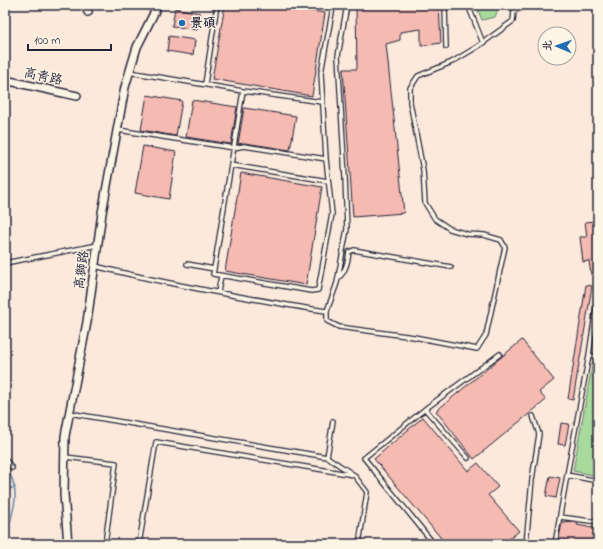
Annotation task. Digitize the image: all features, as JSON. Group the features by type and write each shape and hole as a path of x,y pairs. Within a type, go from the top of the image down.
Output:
{"street":[{"path":"85,5 88,12"},
{"name":"高獅路","path":"68,544 65,513 65,436 88,322 102,213 129,72 137,47 158,5"},
{"name":"高青路","path":"5,80 77,96"}],"lane":[{"path":"205,84 217,5"},
{"path":"243,91 213,274 311,291 318,290 332,214 326,159 321,73 333,7 321,5"},
{"path":"347,5 338,56 347,229 337,283 327,311 327,321 339,327 414,337 477,349 486,335 505,247 501,240 484,235 467,234 450,228 435,219 425,203 423,170 410,102 410,88 418,76 452,62 483,43 513,21 514,11 528,5"},
{"path":"445,5 446,47"},
{"path":"468,5 483,43"},
{"path":"129,72 243,91 322,102"},
{"path":"118,130 234,148 244,146 326,159"},
{"path":"231,165 328,182"},
{"path":"5,262 98,245"},
{"path":"338,278 343,274 348,262 349,252 354,250 451,267"},
{"path":"187,264 214,268"},
{"path":"95,266 127,274 218,292 308,309 327,311"},
{"path":"218,292 221,276"},
{"path":"555,544 589,355 598,294"},
{"path":"434,544 364,458 425,409 500,354"},
{"path":"589,355 598,357"},
{"path":"425,409 468,458"},
{"path":"69,413 327,457 354,475 367,492 359,544"},
{"path":"526,544 532,480 539,434 533,416"},
{"path":"327,457 333,420"},
{"path":"139,544 156,442 354,475"},
{"path":"64,456 116,463 105,544"},
{"path":"5,459 12,468"},
{"path":"567,475 598,481"},
{"path":"560,517 598,522"}],"green space":[{"path":"476,5 500,5 495,17 482,20"},
{"path":"593,361 598,362 598,476 573,471"}],"building":[{"path":"225,5 275,5 325,13 312,96 212,79"},
{"path":"356,5 439,5 441,43 421,46 421,29 400,32 400,40 386,44 404,213 353,217 343,69 357,69"},
{"path":"175,8 200,13 197,30 172,26"},
{"path":"169,36 195,40 193,55 167,51"},
{"path":"147,95 182,101 176,136 141,130"},
{"path":"192,100 237,107 231,144 186,137"},
{"path":"244,108 296,116 290,150 245,143 238,144"},
{"path":"143,146 176,152 169,199 135,193"},
{"path":"241,173 322,187 306,285 225,271"},
{"path":"594,221 598,274 591,275 589,261 583,262 580,237 587,237 585,222"},
{"path":"586,285 592,286 573,400 568,399"},
{"path":"522,340 554,380 539,392 546,400 474,459 436,411"},
{"path":"423,417 468,471 478,463 498,487 488,495 519,531 507,541 510,544 446,544 374,459"},
{"path":"561,423 569,424 565,445 558,444"},
{"path":"550,476 560,478 556,498 546,496"},
{"path":"566,521 578,523 577,525 598,529 598,544 558,544 562,522"}],"waterway":[{"path":"5,466 14,484 15,493 15,502 5,538"},
{"path":"5,490 15,487"}],"place":[{"name":"景碩","path":"182,23"}]}
